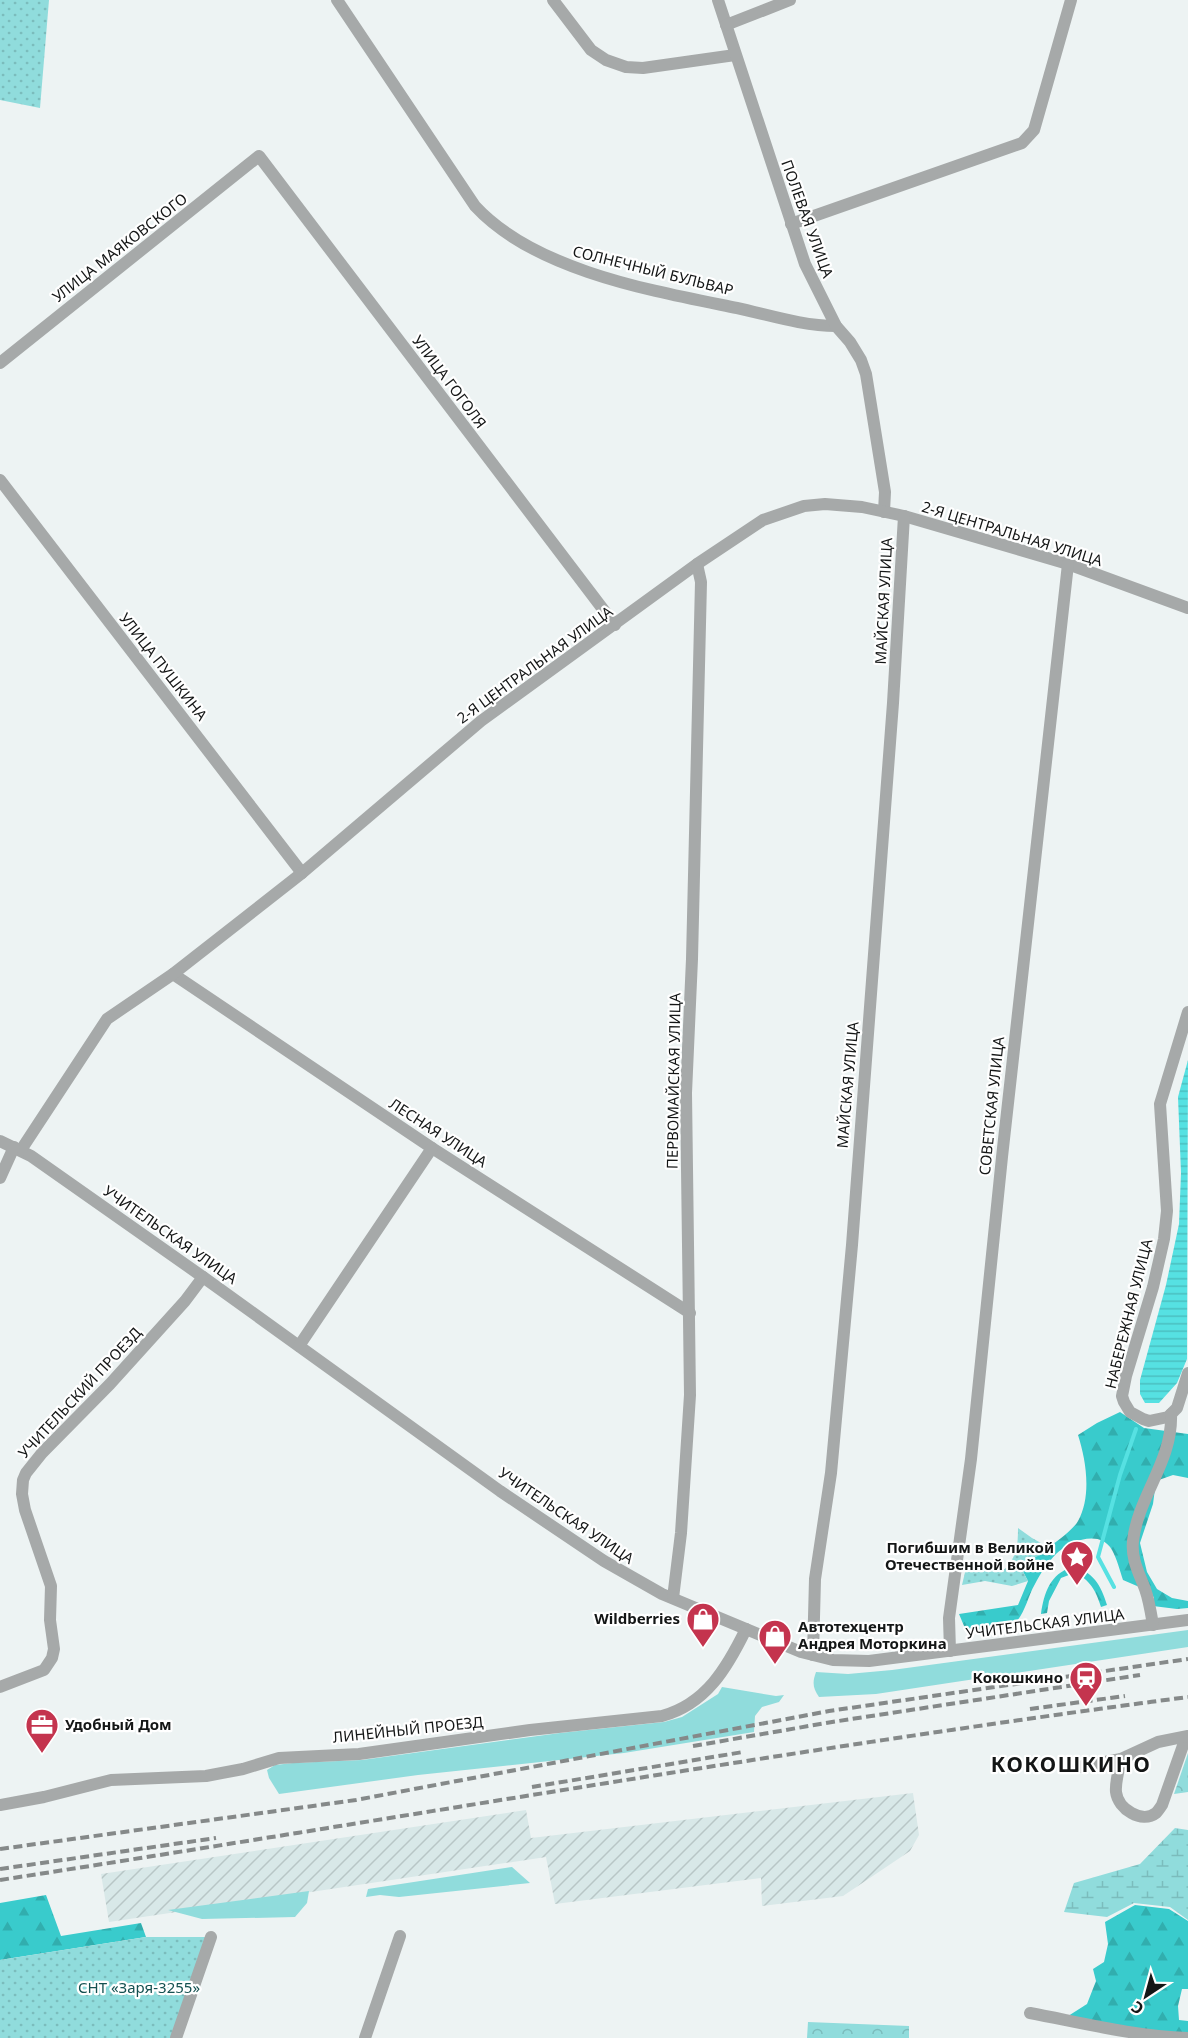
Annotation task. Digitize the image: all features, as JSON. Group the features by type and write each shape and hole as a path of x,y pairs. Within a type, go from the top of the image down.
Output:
{"street":[{"name":"СОЛНЕЧНЫЙ БУЛЬВАР","path":"337,0 475,206 488,220 508,234 564,264 659,292 804,323 836,326"},
{"path":"553,0 591,50 606,60 626,67 643,68 735,55"},
{"name":"ПОЛЕВАЯ УЛИЦА","path":"718,0 791,224 812,280 836,326 850,342 861,360 866,374 885,492 884,512"},
{"path":"726,25 790,0"},
{"path":"791,224 1022,143 1034,130 1071,0"},
{"name":"УЛИЦА МАЯКОВСКОГО","path":"0,363 260,156"},
{"name":"УЛИЦА ГОГОЛЯ","path":"260,156 615,625"},
{"name":"УЛИЦА ПУШКИНА","path":"0,480 302,873"},
{"name":"2-Я ЦЕНТРАЛЬНАЯ УЛИЦА","path":"17,1149 107,1019 173,974 302,873 481,721 697,564 763,520 804,506 845,505 904,516 1068,564 1188,608"},
{"name":"МАЙСКАЯ УЛИЦА","path":"813,1656 815,1579 831,1473 852,1245 893,703 904,516"},
{"name":"ПЕРВОМАЙСКАЯ УЛИЦА","path":"673,1598 681,1533 690,1395 686,1093 692,959 701,605 701,575 697,564"},
{"name":"СОВЕТСКАЯ УЛИЦА","path":"950,1651 949,1618 971,1459 996,1204 1068,564"},
{"name":"ЛЕСНАЯ УЛИЦА","path":"173,974 432,1148 690,1313"},
{"name":"НАБЕРЕЖНАЯ УЛИЦА","path":"1167,1416 1149,1421 1137,1417 1127,1407 1122,1396 1164,1239 1167,1211 1160,1104 1188,1012"},
{"name":"УЧИТЕЛЬСКАЯ УЛИЦА","path":"0,1141 17,1149 203,1277 568,1538 644,1585 746,1629 813,1656 833,1660 861,1661 1188,1620"},
{"path":"299,1346 432,1148"},
{"path":"0,1178 17,1149"},
{"name":"УЧИТЕЛЬСКИЙ ПРОЕЗД","path":"0,1687 44,1670 52,1658 54,1649 50,1620 51,1591 22,1494 26,1473 42,1453 110,1384 185,1301 203,1277"},
{"path":"1153,1625 1145,1590 1134,1561 1133,1542 1150,1491 1170,1443 1167,1416 1177,1408 1188,1373"},
{"name":"ЛИНЕЙНЫЙ ПРОЕЗД","path":"0,1805 44,1797 111,1780 206,1776 243,1769 279,1758 359,1754 530,1730 662,1716 682,1709 707,1691 728,1664 746,1629"},
{"path":"1078,1767 1121,1760 1158,1742 1187,1737 1162,1805 1155,1814 1141,1817 1130,1812 1120,1803 1115,1790 1121,1760"},
{"path":"176,2038 211,1936"},
{"path":"365,2038 400,1936"},
{"path":"1030,2013 1123,2031 1188,2038"}],"shaded area":[{"path":"1188,1060 1187,1359 1177,1383 1159,1403 1145,1403 1140,1394 1140,1380 1166,1285 1179,1224 1181,1173 1178,1097"},
{"path":"913,1793 919,1835 910,1851 843,1896 762,1906 761,1878 555,1904 546,1857 109,1922 101,1874 526,1810 531,1838"}],"green space":[{"path":"0,0 49,0 40,108 0,100"},
{"path":"1120,1412 1144,1428 1188,1434 1188,1478 1173,1475 1156,1481 1153,1504 1140,1543 1147,1572 1157,1589 1172,1598 1188,1601 1188,1608 1153,1606 1154,1598 1151,1592 1123,1580 1114,1554 1107,1544 1100,1540 1085,1539 1062,1549 1044,1568 1017,1621 967,1633 959,1614 1018,1605 1028,1581 1020,1566 1060,1539 1078,1521 1085,1501 1086,1478 1078,1435"},
{"path":"1018,1528 1048,1547 1045,1552 1020,1566 1028,1581 1012,1586 985,1581 962,1585 967,1564 1005,1569 1016,1550"},
{"path":"1072,1567 1085,1572 1095,1580 1107,1605 1101,1607 1092,1586 1074,1573 1061,1578 1049,1601 1047,1613 1041,1614 1049,1585 1058,1574"},
{"path":"1188,1630 1188,1647 876,1694 819,1697 814,1685 816,1672 848,1674 892,1670"},
{"path":"722,1687 776,1696 784,1695 779,1702 762,1707 755,1716 754,1732 624,1753 418,1775 279,1794 267,1770 275,1765 362,1760 560,1733 664,1722 682,1717 718,1694"},
{"path":"1188,1753 1188,1792 1174,1794"},
{"path":"1175,1828 1188,1830 1188,1920 1170,1907 1134,1903 1107,1917 1064,1912 1074,1883 1140,1864"},
{"path":"512,1867 530,1883 399,1897 380,1895 366,1897 368,1889"},
{"path":"309,1891 307,1903 295,1917 202,1919 168,1910"},
{"path":"46,1895 61,1936 141,1923 146,1937 0,1960 0,1903"},
{"path":"1135,1905 1169,1909 1188,1921 1188,1989 1182,1989 1178,2006 1179,2020 1188,2021 1188,2033 1161,2033 1065,2018 1087,2004 1096,1981 1093,1969 1104,1962 1108,1944 1105,1922"},
{"name":"СНТ «Заря-3255»","path":"146,1937 211,1937 176,2038 0,2038 0,1960"},
{"path":"808,2022 909,2026 909,2038 807,2038"}],"waterway":[{"path":"1114,1587 1098,1557 1120,1475 1136,1429"}],"railway":[{"path":"0,1849 356,1800 829,1711 1188,1659"},
{"path":"693,1746 832,1722 1140,1675"},
{"path":"1030,1709 1125,1696"},
{"path":"0,1880 891,1739 1188,1697"},
{"path":"532,1787 743,1752"},
{"path":"0,1869 216,1838"}],"place":[{"name":"Погибшим в Великой Отечественной войне","path":"1077,1586"},
{"name":"Wildberries","path":"703,1648"},
{"name":"Автотехцентр Андрея Моторкина","path":"775,1665"},
{"name":"Кокошкино","path":"1086,1707"},
{"name":"Удобный Дом","path":"42,1754"}],"district":[{"name":"КОКОШКИНО","path":"1071,1765"}]}
